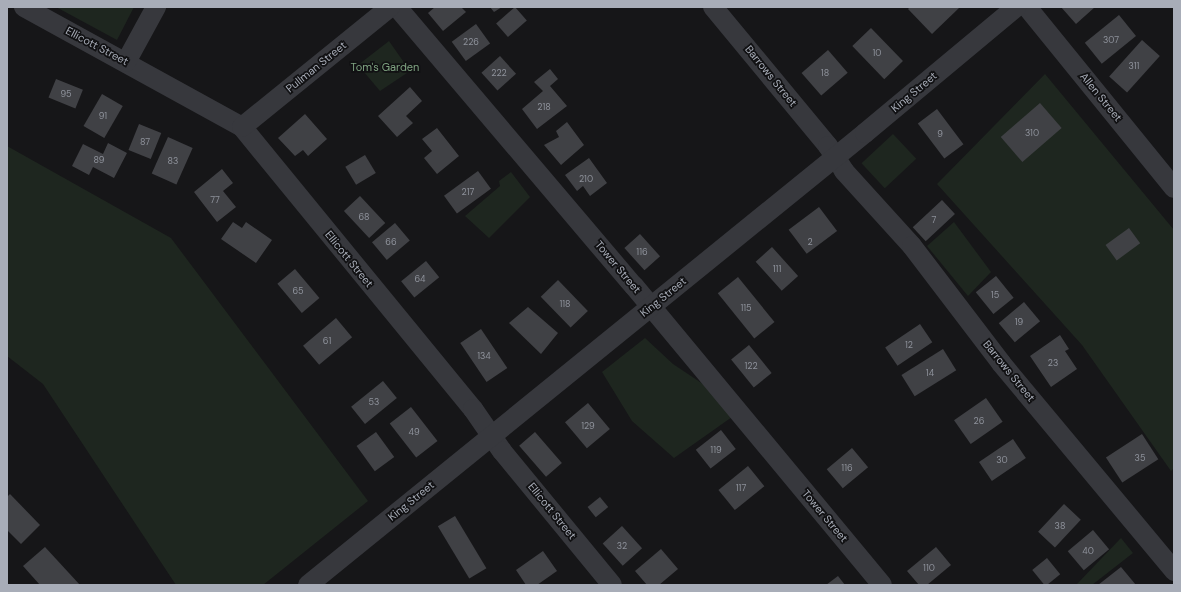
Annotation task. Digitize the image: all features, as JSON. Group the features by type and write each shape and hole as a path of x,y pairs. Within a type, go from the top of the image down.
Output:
{"street":[{"name":"Ellicott Street","path":"24,7 242,127 473,409 502,451 612,585"},
{"path":"126,62 156,7"},
{"name":"Pullman Street","path":"242,127 390,7"},
{"name":"Tower Street","path":"397,7 651,306 882,585"},
{"name":"Barrows Street","path":"713,7 836,158 912,246 1001,362 1174,571"},
{"name":"King Street","path":"308,585 651,306 836,158 1016,7"},
{"name":"Allen Street","path":"1027,7 1174,188"}],"green space":[{"path":"56,7 134,7 117,40"},
{"name":"Tom's Garden","path":"389,41 410,71 380,91 358,65"},
{"path":"1045,74 1174,230 1174,468 1171,471 1082,345 937,184"},
{"path":"893,134 916,159 885,188 862,163"},
{"path":"7,146 171,238 368,501 263,585 176,585 43,384 7,356"},
{"path":"511,172 530,197 489,238 465,216 500,186 499,181"},
{"path":"954,222 991,272 968,296 927,246"},
{"path":"645,338 673,364 706,386 732,417 674,458 632,421 602,372"},
{"path":"1121,538 1133,553 1092,585 1077,584"}],"building":[{"path":"435,7 461,7 466,12 443,31 428,13"},
{"path":"490,7 502,7 494,12"},
{"path":"515,7 527,21 508,37 496,23"},
{"path":"910,7 959,8 932,34 908,9"},
{"path":"1061,7 1095,7 1076,24"},
{"path":"1119,15 1136,36 1102,64 1085,43"},
{"path":"476,24 490,43 466,61 452,42"},
{"path":"871,28 903,61 884,79 852,46"},
{"path":"1142,40 1160,56 1127,92 1109,76"},
{"path":"828,50 848,73 821,96 802,73"},
{"path":"500,56 516,74 497,91 481,73"},
{"path":"550,69 558,79 550,86 567,106 537,129 522,109 543,91 534,82"},
{"path":"56,79 83,90 75,108 49,98"},
{"path":"410,87 422,101 406,116 413,123 397,137 378,116"},
{"path":"102,94 123,106 104,138 84,126"},
{"path":"1040,103 1062,128 1022,162 1001,137"},
{"path":"937,109 963,144 944,159 918,123"},
{"path":"305,114 327,139 308,156 303,150 295,156 278,138"},
{"path":"567,122 584,145 561,165 544,145 559,137 556,131"},
{"path":"139,124 161,133 151,159 129,150"},
{"path":"437,128 459,156 437,174 424,158 432,151 422,139"},
{"path":"168,137 193,148 176,185 152,174"},
{"path":"108,143 127,153 114,178 93,167 89,175 72,166 83,144 103,154"},
{"path":"365,155 376,173 356,185 345,167"},
{"path":"589,158 607,183 590,196 583,186 577,191 565,175"},
{"path":"222,169 233,183 223,191 236,207 217,222 194,192"},
{"path":"478,171 491,189 457,213 444,196"},
{"path":"360,196 385,223 369,238 344,211"},
{"path":"942,200 955,214 926,241 913,227"},
{"path":"819,207 837,231 807,254 789,230"},
{"path":"233,222 242,228 246,222 272,240 256,263 221,239"},
{"path":"395,223 410,241 387,260 372,242"},
{"path":"1129,228 1140,243 1117,260 1106,245"},
{"path":"640,234 660,256 644,270 624,248"},
{"path":"772,247 798,276 782,291 756,262"},
{"path":"426,261 439,277 414,297 401,281"},
{"path":"295,269 319,298 302,313 277,284"},
{"path":"996,276 1014,298 993,314 976,292"},
{"path":"738,277 775,322 754,338 718,293"},
{"path":"558,280 588,311 571,328 541,297"},
{"path":"1024,302 1040,321 1015,342 999,323"},
{"path":"528,307 558,333 541,354 509,323"},
{"path":"336,318 352,337 319,365 303,346"},
{"path":"920,324 932,342 897,366 885,347"},
{"path":"481,329 507,368 487,382 460,343"},
{"path":"1060,335 1069,349 1065,351 1077,369 1051,387 1030,356"},
{"path":"749,345 772,373 754,387 731,359"},
{"path":"943,349 956,370 915,396 901,375"},
{"path":"383,381 397,398 365,424 351,407"},
{"path":"986,398 1003,422 971,444 954,420"},
{"path":"588,403 610,429 587,448 565,422"},
{"path":"411,407 437,441 416,458 390,424"},
{"path":"721,430 736,449 711,469 696,450"},
{"path":"376,432 394,457 375,471 357,446"},
{"path":"535,432 562,463 546,477 519,446"},
{"path":"1142,434 1158,459 1122,483 1106,457"},
{"path":"1013,439 1026,458 992,481 979,462"},
{"path":"852,448 868,467 843,488 827,469"},
{"path":"748,466 764,486 735,510 718,490"},
{"path":"10,494 40,525 21,544 7,530 7,497"},
{"path":"600,497 608,507 596,517 588,507"},
{"path":"1064,504 1081,520 1055,547 1038,532"},
{"path":"455,516 486,568 469,579 438,526"},
{"path":"622,526 642,548 623,566 603,543"},
{"path":"1093,530 1109,549 1084,570 1068,551"},
{"path":"45,547 80,585 40,585 23,566"},
{"path":"936,547 951,565 927,585 919,585 907,571"},
{"path":"661,549 678,569 659,585 647,585 635,571"},
{"path":"543,551 557,571 537,585 526,585 516,570"},
{"path":"1047,558 1060,574 1047,585 1044,585 1032,570"},
{"path":"1121,567 1136,585 1098,585"},
{"path":"838,576 845,585 826,585"}]}
